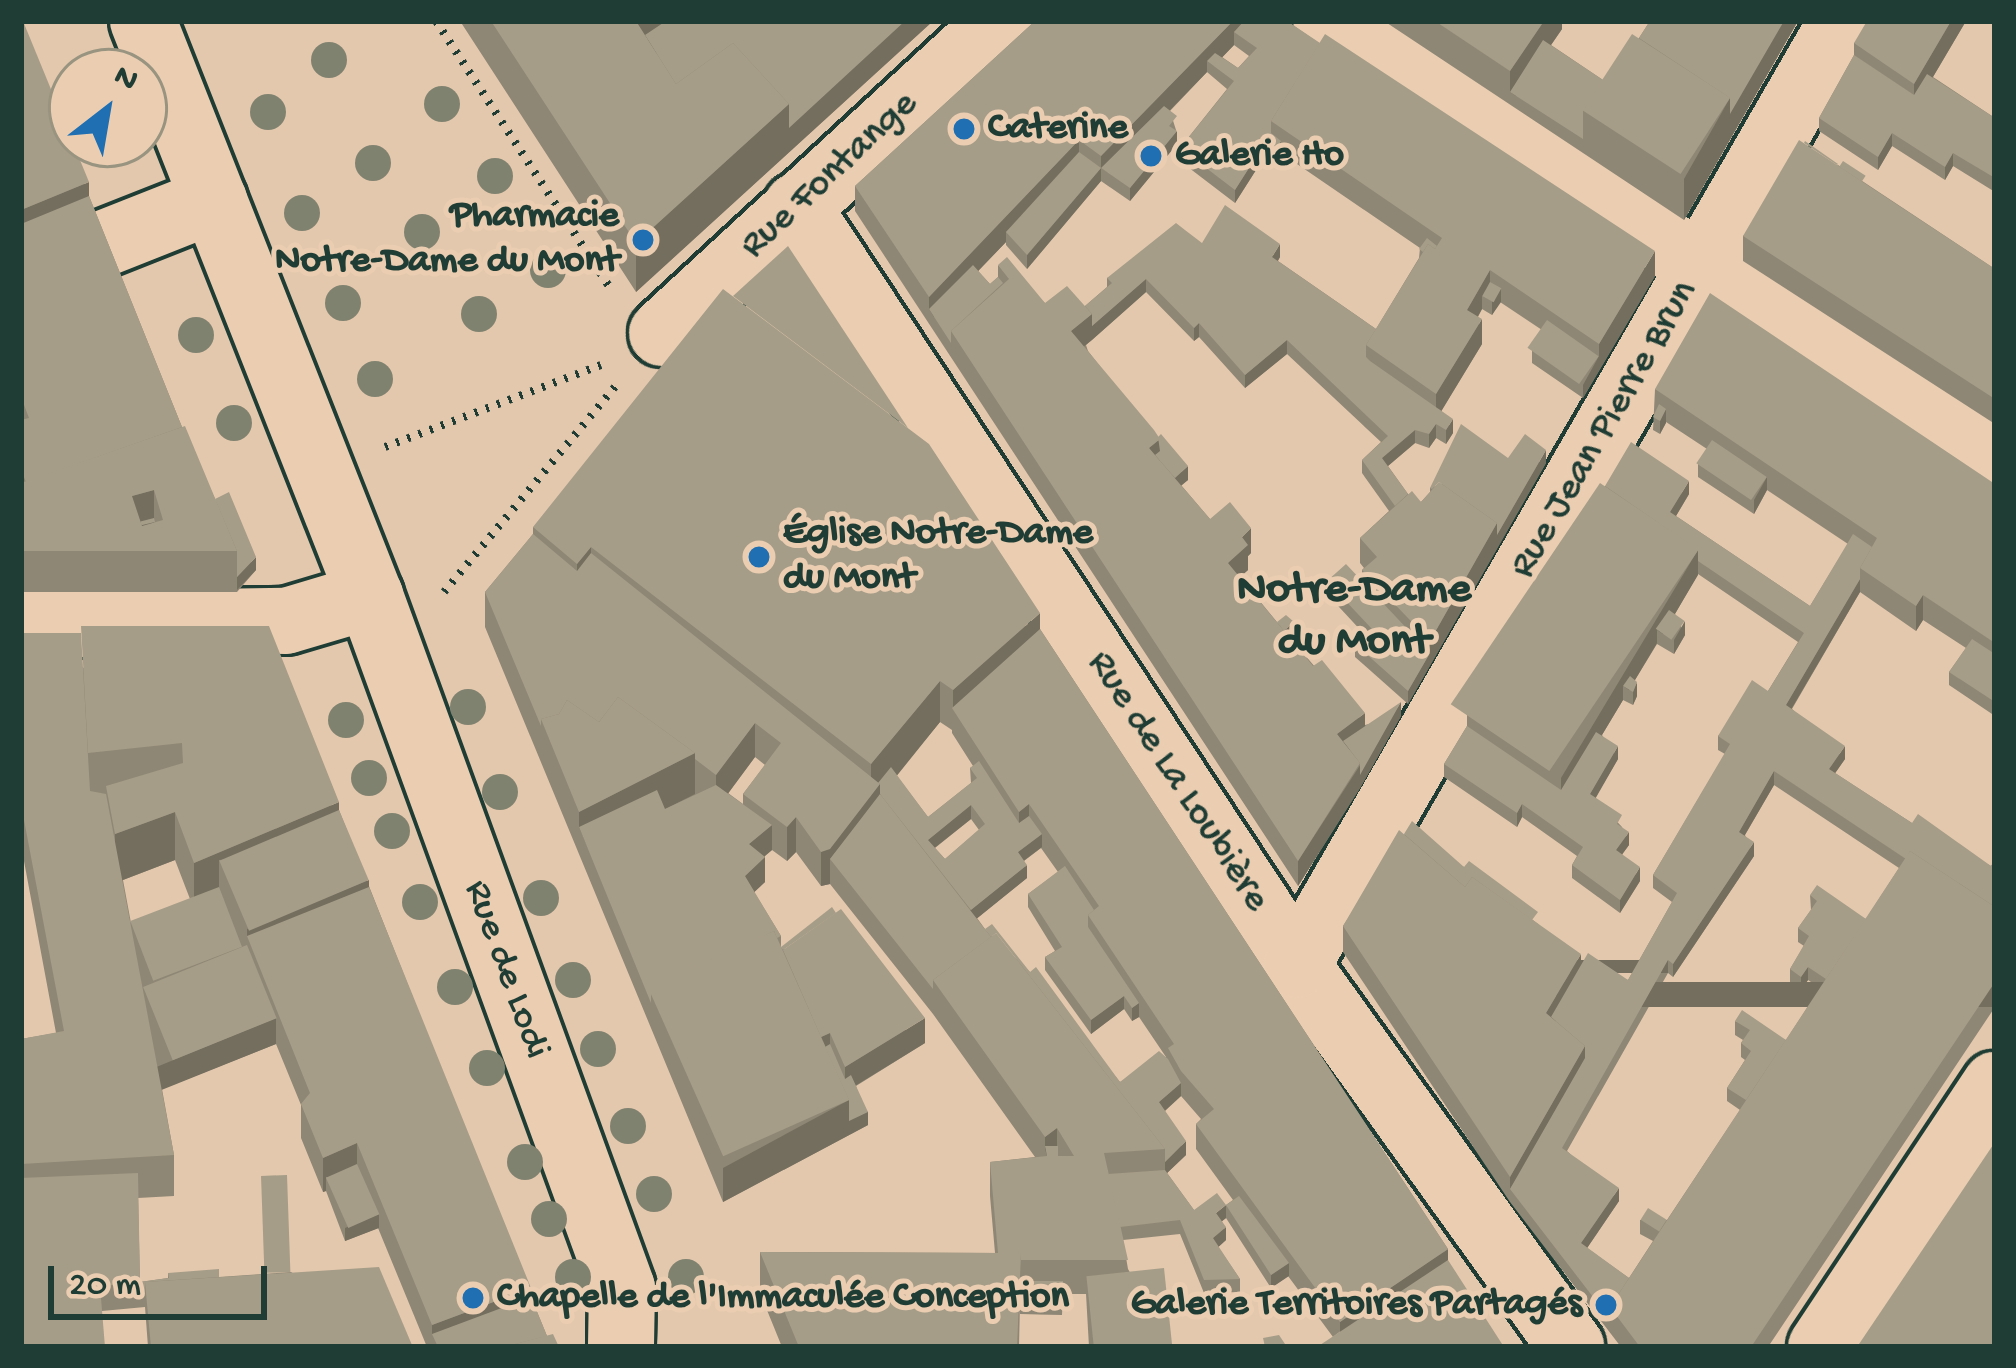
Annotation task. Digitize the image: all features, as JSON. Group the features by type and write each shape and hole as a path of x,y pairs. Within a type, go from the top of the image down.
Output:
{"street":[{"name":"Rue de Lodi","path":"143,21 370,596 622,1288 621,1347"},
{"name":"Rue Fontange","path":"655,339 1000,21"},
{"path":"1325,21 1995,458"},
{"name":"Rue Jean Pierre Brun","path":"1297,965 1842,21"},
{"path":"95,247 214,200"},
{"name":"Rue de La Loubière","path":"797,206 1297,965 1571,1347"},
{"path":"21,625 286,621 370,596"},
{"path":"1821,1347 1995,1085"}],"path":[{"path":"436,21 655,339"},
{"path":"385,447 655,339"},
{"path":"444,592 655,339"}],"building":[{"path":"23,21 48,82 48,168 83,168 89,182 21,210"},
{"path":"491,21 636,21 676,84 733,43 789,104 636,243"},
{"path":"666,21 905,21 789,128 789,104 733,43 676,84 645,35"},
{"path":"1035,21 1233,21 1101,156 1079,140 929,297 855,186"},
{"path":"1244,21 1287,21 1320,43 1271,121 1271,133 1281,141 1275,153 1263,146 1235,190 1180,148 1234,81 1207,61 1215,53 1238,68 1257,48 1234,32"},
{"path":"1435,21 1544,21 1510,71"},
{"path":"1650,21 1784,21 1730,114 1730,98 1639,38"},
{"path":"1867,21 1951,21 1914,84 1854,43"},
{"path":"1325,34 1655,251 1599,344 1490,270 1467,310 1482,319 1436,394 1366,345 1428,244 1435,249 1442,238 1271,121"},
{"path":"1632,34 1730,98 1681,174 1582,110"},
{"path":"1543,40 1603,80 1583,111 1583,139 1510,92"},
{"path":"1854,55 1914,95 1927,74 1995,118 1995,178 1953,153 1945,167 1892,133 1878,157 1819,118"},
{"path":"1164,106 1177,116 1169,126 1177,131 1130,188 1101,168"},
{"path":"1799,140 1995,269 1995,399 1743,236"},
{"path":"1079,152 1101,168 1027,255 1006,232"},
{"path":"1843,161 1866,176 1862,182 1839,167"},
{"path":"89,196 182,427 26,482 21,470 21,420 29,418 21,397 21,224"},
{"path":"1225,205 1280,244 1272,257 1376,329 1366,345 1370,361 1453,419 1446,430 1436,424 1429,434 1415,430 1382,458 1408,494 1395,506 1362,460 1388,436 1287,340 1245,375 1199,323 1194,328 1146,279 1092,326 1092,314 1085,306 1112,283 1107,278 1176,223 1202,243"},
{"path":"1427,238 1437,246 1428,244 1423,252 1419,249"},
{"path":"788,246 908,428 733,296"},
{"path":"1007,257 1045,303 1067,286 1092,314 1071,331 1160,439 1149,448 1210,519 1230,502 1251,528 1242,537 1248,545 1228,563 1313,666 1322,660 1365,713 1337,734 1360,763 1298,861 951,331 1009,279 998,265"},
{"path":"973,265 990,284 998,277 1003,283 951,331 951,343 929,309"},
{"path":"1490,282 1501,288 1494,302 1482,296"},
{"name":"Église Notre-Dame du Mont","path":"723,289 929,444 1040,613 953,690 940,681 871,764 591,547 577,564 533,527"},
{"path":"1710,293 1995,484 1995,643 1923,595 1916,606 1860,568 1877,538 1655,389"},
{"path":"1547,320 1599,356 1579,384 1527,348"},
{"path":"1659,404 1666,409 1660,421 1653,417"},
{"path":"1461,424 1508,458 1525,434 1546,450 1497,535 1497,523 1439,482 1430,488"},
{"path":"185,426 237,551 21,551 21,483","holes":["154,490 163,520 142,526 132,496"]},
{"path":"1161,434 1188,466 1175,478 1155,455 1160,451"},
{"path":"1712,440 1767,477 1751,500 1696,463"},
{"path":"1631,442 1689,481 1670,512 1810,606 1853,534 1872,547 1860,568 1860,579 1786,705 1845,746 1829,769 1912,823 1918,814 1991,866 1995,860 1995,907 1910,851 1906,859 1774,771 1739,832 1754,842 1673,964 1668,960 1562,1148 1619,1188 1581,1243 1629,1278 1610,1307 1610,1319 1510,1189 1585,1058 1585,1046 1551,1017 1588,953 1628,980 1677,893 1653,875 1730,744 1718,736 1752,680 1768,691 1804,633 1698,561 1698,550 1605,486"},
{"path":"1439,482 1497,523 1430,641 1362,570 1377,557 1360,538 1412,491 1421,502"},
{"path":"1600,483 1699,550 1549,771 1451,704"},
{"path":"229,492 256,557 237,577 237,551 215,499"},
{"path":"533,534 577,571 591,553 880,784 830,849 821,852 796,817 787,827 743,794 781,743 755,723 716,775 695,759 695,753 618,697 599,722 567,700 559,714 541,719 541,726 485,592"},
{"path":"1346,564 1430,653 1408,691 1355,644 1372,629 1327,581"},
{"path":"1669,610 1685,621 1671,640 1656,629"},
{"path":"1286,615 1294,622 1284,631 1277,622"},
{"path":"81,626 269,626 339,802 194,863 175,812 115,834 106,786 183,763 182,743 88,753"},
{"path":"1040,629 1448,1249 1340,1322 1196,1124 1214,1109 1181,1071 1168,1048 1174,1044 1088,915 1099,906 1029,804 1019,812 952,708"},
{"path":"21,633 81,633 90,791 106,794 174,1155 21,1164 21,1039 64,1031 21,804"},
{"path":"1972,639 1995,654 1995,702 1949,672"},
{"path":"1630,676 1637,682 1633,692 1623,686"},
{"path":"618,697 695,753 579,812 541,719 559,714 567,700 599,722"},
{"path":"1401,702 1360,775 1360,763 1343,741"},
{"path":"1467,726 1561,790 1596,732 1618,746 1590,794 1622,815 1617,824 1629,832 1616,850 1640,867 1620,900 1572,865 1583,847 1522,804 1517,813 1444,764"},
{"path":"979,761 1019,823 1029,816 1042,834 1018,852 1027,865 971,910 880,794 878,783 891,767 928,817 977,778 970,768","holes":["971,805 985,824 945,859 928,840"]},
{"path":"716,785 772,825 749,844 765,857 745,876 781,936 777,938 774,931 651,994 651,1003 579,827 657,790 665,809"},
{"path":"880,794 991,937 933,980 933,989 830,859"},
{"path":"339,810 369,880 249,931 219,861"},
{"path":"1412,821 1464,867 1469,861 1538,912 1532,920 1472,877 1465,887 1404,834"},
{"path":"1399,830 1465,887 1472,877 1581,954 1546,1013 1585,1046 1510,1177 1343,926"},
{"path":"1910,851 1995,907 1995,982 1751,1347 1640,1347 1610,1307"},
{"path":"1065,866 1094,910 1088,915 1088,927 1139,1003 1132,1008 1124,996 1091,1020 1045,957 1062,947 1028,894"},
{"path":"1817,885 1866,919 1826,979 1808,967 1801,977 1790,969 1809,936 1798,928 1817,901 1810,895"},
{"path":"219,887 242,947 153,981 130,921"},
{"path":"369,887 531,1288 432,1325 357,1143 323,1158 301,1104 310,1093 247,936"},
{"path":"832,907 836,913 783,950 781,947"},
{"path":"841,909 925,1018 845,1067 830,1033 821,1037 783,950"},
{"path":"992,924 1030,972 1036,967 1120,1082 1159,1051 1168,1059 1181,1083 1159,1102 1186,1141 1165,1162 1165,1149 996,933 991,937 985,929"},
{"path":"774,931 849,1100 723,1156 648,987"},
{"path":"996,933 1165,1149 1104,1153 1128,1260 1021,1260 1021,1253 998,1253 990,1162 1047,1156 1045,1146 1058,1146 1058,1156 1074,1156 1057,1128 1045,1137 933,980"},
{"path":"247,945 277,1018 173,1060 143,987"},
{"path":"1742,1010 1786,1040 1746,1100 1727,1088 1751,1051 1741,1043 1750,1030 1735,1021"},
{"path":"830,1044 845,1079 851,1075 868,1112 849,1121 849,1100 825,1047"},
{"path":"1995,1142 1995,1347 1857,1347"},
{"path":"357,1164 379,1214 348,1228 326,1178"},
{"path":"1165,1170 1194,1210 1217,1193 1226,1205 1216,1213 1226,1227 1213,1238 1240,1279 1204,1280 1180,1220 1120,1227 1108,1174"},
{"path":"138,1173 140,1283 100,1286 105,1347 21,1347 21,1178"},
{"path":"287,1175 290,1272 264,1273 261,1176"},
{"path":"1239,1196 1289,1263 1271,1275 1226,1205"},
{"path":"1648,1208 1667,1220 1659,1232 1641,1220"},
{"path":"760,1252 1021,1253 1017,1347 799,1347"},
{"path":"1448,1260 1504,1347 1317,1347"},
{"path":"379,1267 412,1345 151,1347 145,1282"},
{"path":"1164,1268 1172,1347 1094,1347 1086,1276"},
{"path":"219,1269 219,1277 145,1282 145,1294 140,1294 139,1282 169,1278 168,1273"},
{"path":"1021,1281 1063,1281 1063,1301 1021,1301"},
{"path":"531,1297 547,1336 504,1347 438,1347 432,1334"},
{"path":"553,1334 559,1347 504,1347"},
{"path":"1279,1335 1287,1347 1265,1347 1263,1338"}],"place":[{"name":"Caterine","path":"964,129"},
{"name":"Galerie Ho","path":"1151,156"},
{"name":"Pharmacie Notre-Dame du Mont","path":"643,240"},
{"name":"Église Notre-Dame du Mont","path":"759,557"},
{"name":"Chapelle de l'Immaculée Conception","path":"473,1298"},
{"name":"Galerie Territoires Partagés","path":"1606,1305"}],"district":[{"name":"Notre-Dame du Mont","path":"1354,617"}]}
